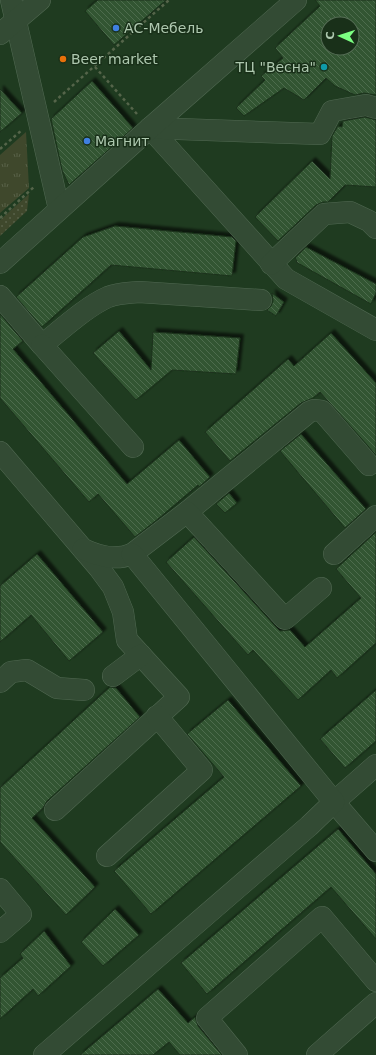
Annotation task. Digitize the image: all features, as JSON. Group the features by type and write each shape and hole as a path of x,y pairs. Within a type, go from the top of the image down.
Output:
{"lane":[{"path":"11,0 59,209"},
{"path":"0,34 40,0"},
{"path":"0,263 150,128 296,0"},
{"path":"150,128 320,134 332,111 366,104 376,108"},
{"path":"150,128 286,279 376,330"},
{"path":"271,264 324,214 350,212 369,221 376,228"},
{"path":"42,345 93,306 108,297 121,293 139,292 261,300"},
{"path":"0,296 133,446"},
{"path":"82,548 94,554 109,558 124,557 132,554 188,512 309,412 314,410 322,412 369,465"},
{"path":"0,452 99,568 113,588 123,612 127,640 179,697 55,810"},
{"path":"188,512 285,619 321,588"},
{"path":"334,554 376,516"},
{"path":"132,554 376,852"},
{"path":"113,676 141,655"},
{"path":"0,682 11,672 27,670 57,688 84,690"},
{"path":"107,856 202,770 157,716"},
{"path":"44,1055 309,826 376,764"},
{"path":"0,889 21,914 0,932"},
{"path":"237,1055 207,1018 322,917 376,981"},
{"path":"317,1055 376,1003"}],"path":[{"path":"0,149 95,67 169,0"},
{"path":"95,67 150,128"},
{"path":"0,218 51,172"}],"green space":[{"path":"26,132 29,188 0,213 0,155"},
{"path":"29,194 27,211 0,236 0,220"}],"building":[{"name":"АС-Мебель","path":"98,0 166,0 114,45 85,11"},
{"name":"ТЦ \"Весна\"","path":"315,0 376,0 376,95 364,93 355,95 335,86 326,78 304,100 284,88 244,116 236,108 265,80 261,76 283,58 275,48 320,6"},
{"name":"Магнит","path":"92,81 133,128 69,185 62,170 51,119"},
{"path":"0,89 22,113 0,132"},
{"path":"365,117 376,120 376,187 345,185 328,202 323,202 316,205 278,241 255,217 312,161 330,179 332,136 338,126 342,127 343,121"},
{"path":"115,226 232,237 236,241 232,276 111,265 42,327 16,297 83,237"},
{"path":"306,247 376,284 376,293 371,304 296,262 297,261 295,258"},
{"path":"272,293 284,302 276,316 267,310 273,301"},
{"path":"0,314 23,341 13,349 127,484 179,440 210,477 199,487 198,485 135,537 98,494 89,502 0,398"},
{"path":"119,331 151,370 153,332 240,338 236,374 172,370 136,400 93,353"},
{"path":"331,333 376,383 376,455 320,392 313,398 301,403 230,461 205,432 288,359 294,366"},
{"path":"301,434 366,509 345,528 280,451"},
{"path":"229,493 237,503 225,513 216,504"},
{"path":"376,532 376,643 337,678 331,670 298,700 253,650 248,655 166,562 194,537 280,631 290,630 305,647 361,598 336,569"},
{"path":"37,554 103,632 69,661 31,615 0,642 0,586"},
{"path":"110,687 116,688 140,717 47,801 43,808 32,818 95,887 66,915 0,842 0,788"},
{"path":"376,690 376,741 345,768 320,739"},
{"path":"228,700 301,786 151,914 114,871 224,777 187,734"},
{"path":"338,829 376,874 376,939 331,887 207,994 181,963"},
{"path":"115,909 139,935 103,966 81,942"},
{"path":"44,931 71,966 38,996 33,989 0,1019 0,978 23,958 20,954"},
{"path":"158,989 188,1023 195,1017 198,1026 222,1055 180,1055 169,1042 153,1055 80,1055"}],"place":[{"name":"АС-Мебель","path":"116,28"},
{"name":"Beer market","path":"63,59"},
{"name":"ТЦ \"Весна\"","path":"324,67"},
{"name":"Магнит","path":"87,141"}]}
